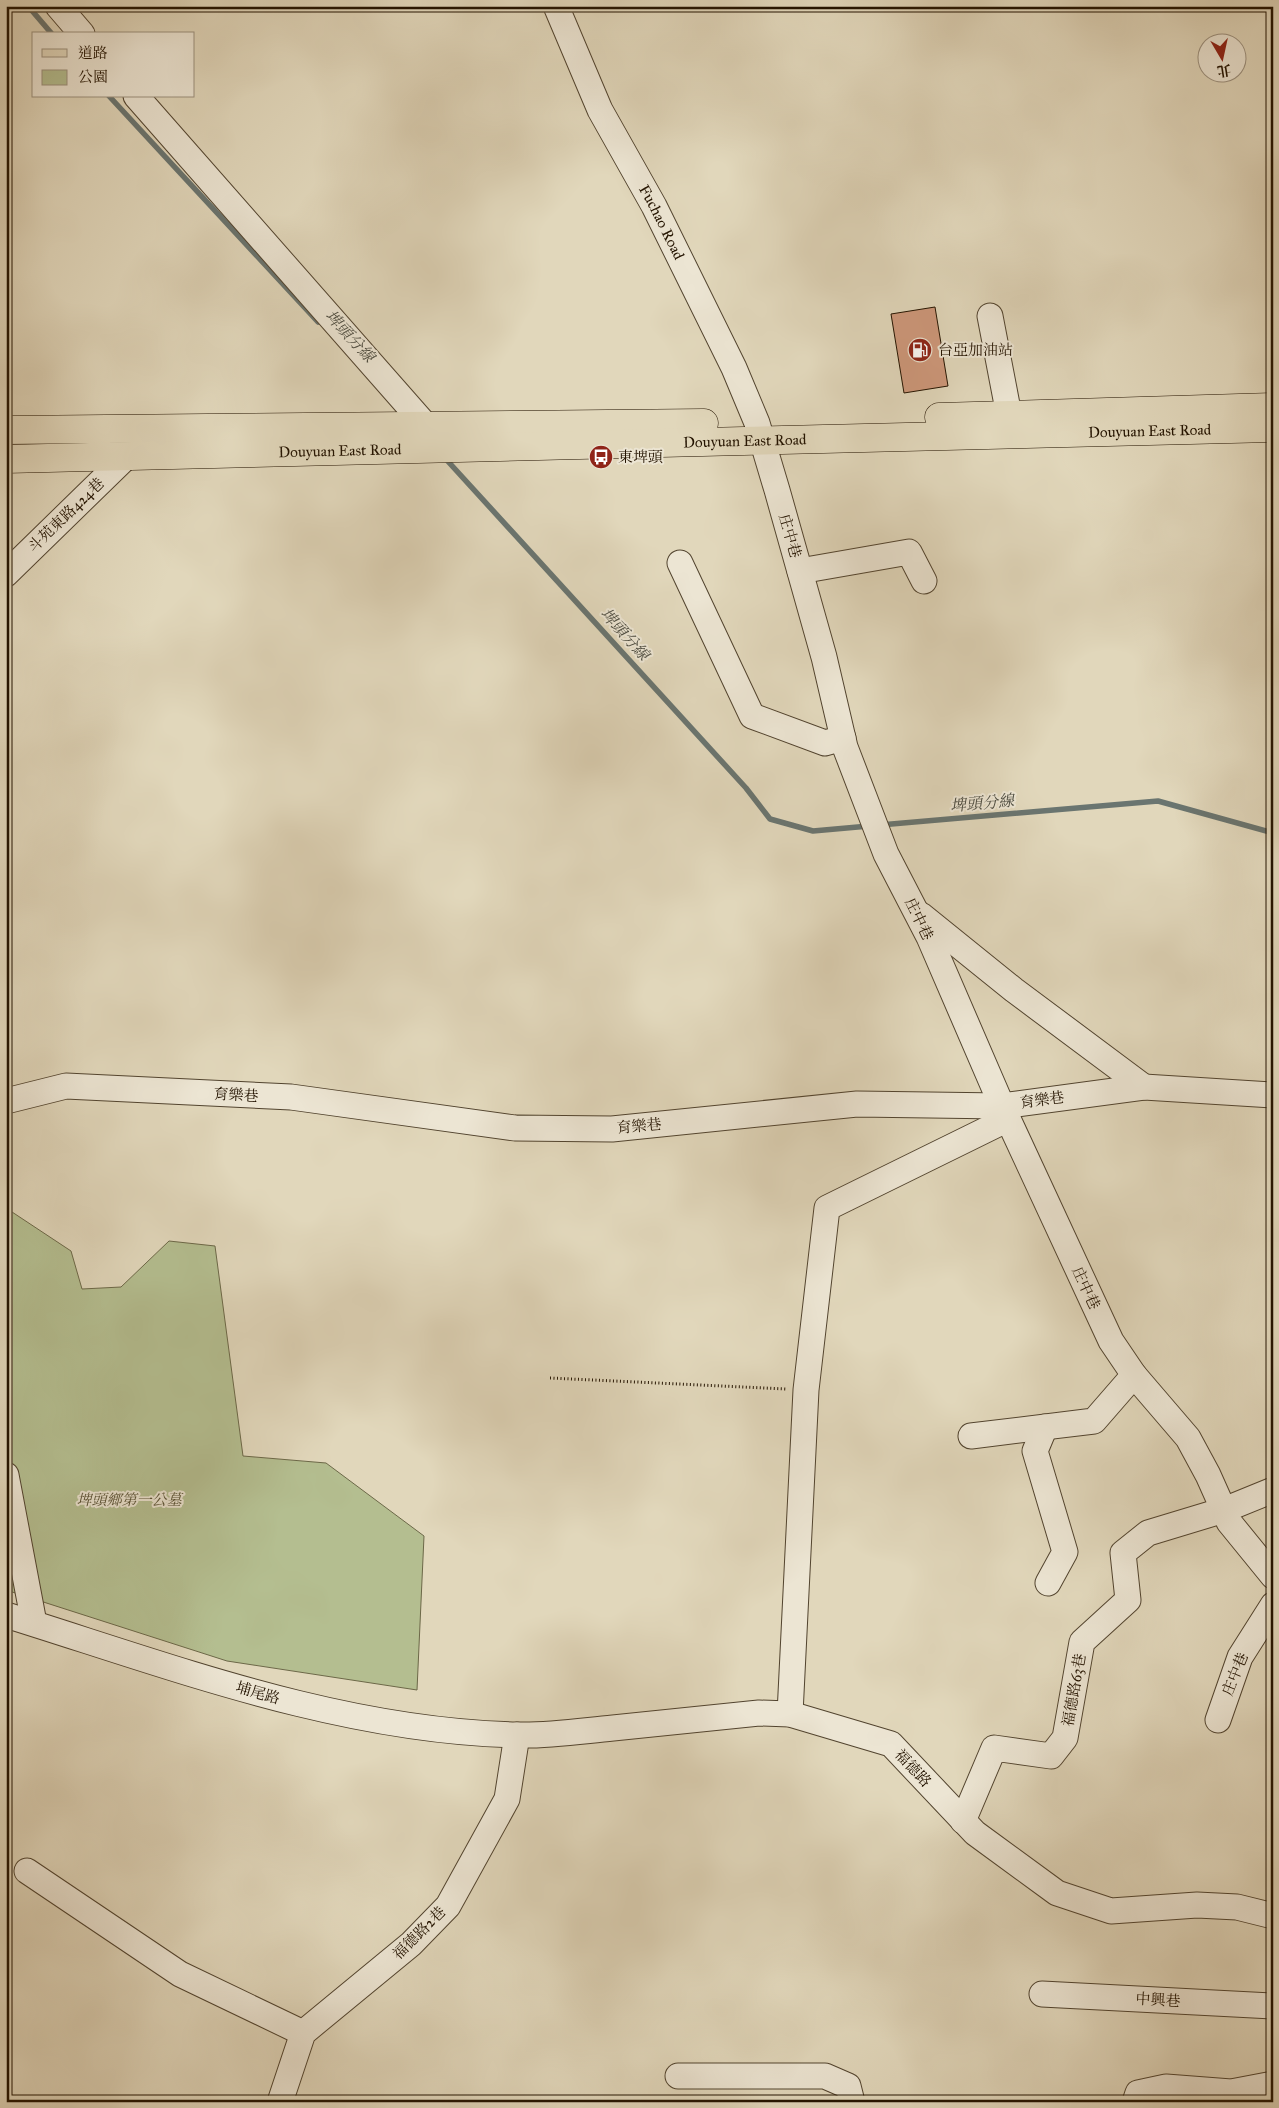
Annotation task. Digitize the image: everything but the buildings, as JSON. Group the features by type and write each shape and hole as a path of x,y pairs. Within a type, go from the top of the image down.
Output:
{"main road":[{"name":"Douyuan East Road","path":"982,426 1009,415 1273,407"},
{"name":"Douyuan East Road","path":"6,430 422,425 760,432"},
{"name":"Douyuan East Road","path":"6,459 446,448 760,432 982,426 1273,428"}],"street":[{"path":"58,6 80,32"},
{"name":"Fuchao Road","path":"556,6 600,110 654,206 734,368 760,432"},
{"path":"138,98 422,425 446,448"},
{"path":"990,316 1009,415"},
{"name":"庄中巷","path":"760,432 824,657 843,738 886,854 929,937 1005,1112 1111,1341 1134,1375 1188,1438 1229,1522 1273,1576"},
{"name":"斗苑東路424巷","path":"6,574 126,457"},
{"path":"800,571 909,552 924,581"},
{"path":"680,563 752,716 825,743 843,738"},
{"path":"915,910 1014,990 1144,1087"},
{"name":"育樂巷","path":"6,1101 66,1086 291,1098 515,1128 612,1128 856,1104 1005,1112 1144,1087 1273,1095"},
{"path":"790,1714 806,1390 827,1208 1005,1112"},
{"path":"971,1436 1094,1421 1134,1375"},
{"path":"1045,1427 1034,1451 1064,1552 1048,1583"},
{"path":"6,1475 34,1624"},
{"path":"1224,1510 1273,1490"},
{"name":"福德路63巷","path":"964,1821 994,1748 1051,1756 1065,1738 1082,1642 1128,1600 1123,1553 1148,1532 1224,1510"},
{"name":"庄中巷","path":"1218,1720 1240,1657 1273,1605"},
{"name":"埔尾路","path":"6,1615 216,1681 310,1708 410,1726 517,1735"},
{"name":"福德路","path":"517,1735 566,1733 759,1713 790,1714 891,1744 975,1833 1057,1893 1111,1911 1197,1905 1237,1907 1273,1916"},
{"name":"福德路2巷","path":"303,2034 411,1944 448,1906 507,1799 517,1735"},
{"path":"27,1871 180,1974 303,2034 280,2102"},
{"name":"中興巷","path":"1042,1994 1273,2006"},
{"path":"678,2076 825,2076 848,2086 852,2102"},
{"path":"1135,2102 1138,2093 1166,2088 1231,2092 1273,2084"}],"path":[{"path":"550,1378 806,1390"}],"green space":[{"name":"埤頭鄉第一公墓","path":"6,1208 71,1251 82,1289 121,1287 169,1241 215,1246 243,1456 326,1463 424,1536 417,1690 227,1661 6,1590"}],"waterway":[{"name":"埤頭分線","path":"28,6 50,32"},
{"name":"埤頭分線","path":"111,98 318,322"},
{"name":"埤頭分線","path":"444,457 746,788 770,819 813,831 869,826"},
{"name":"埤頭分線","path":"880,825 1158,801 1273,833"}],"place":[{"name":"台亞加油站","path":"920,350"},
{"name":"東埤頭","path":"601,457"}]}
